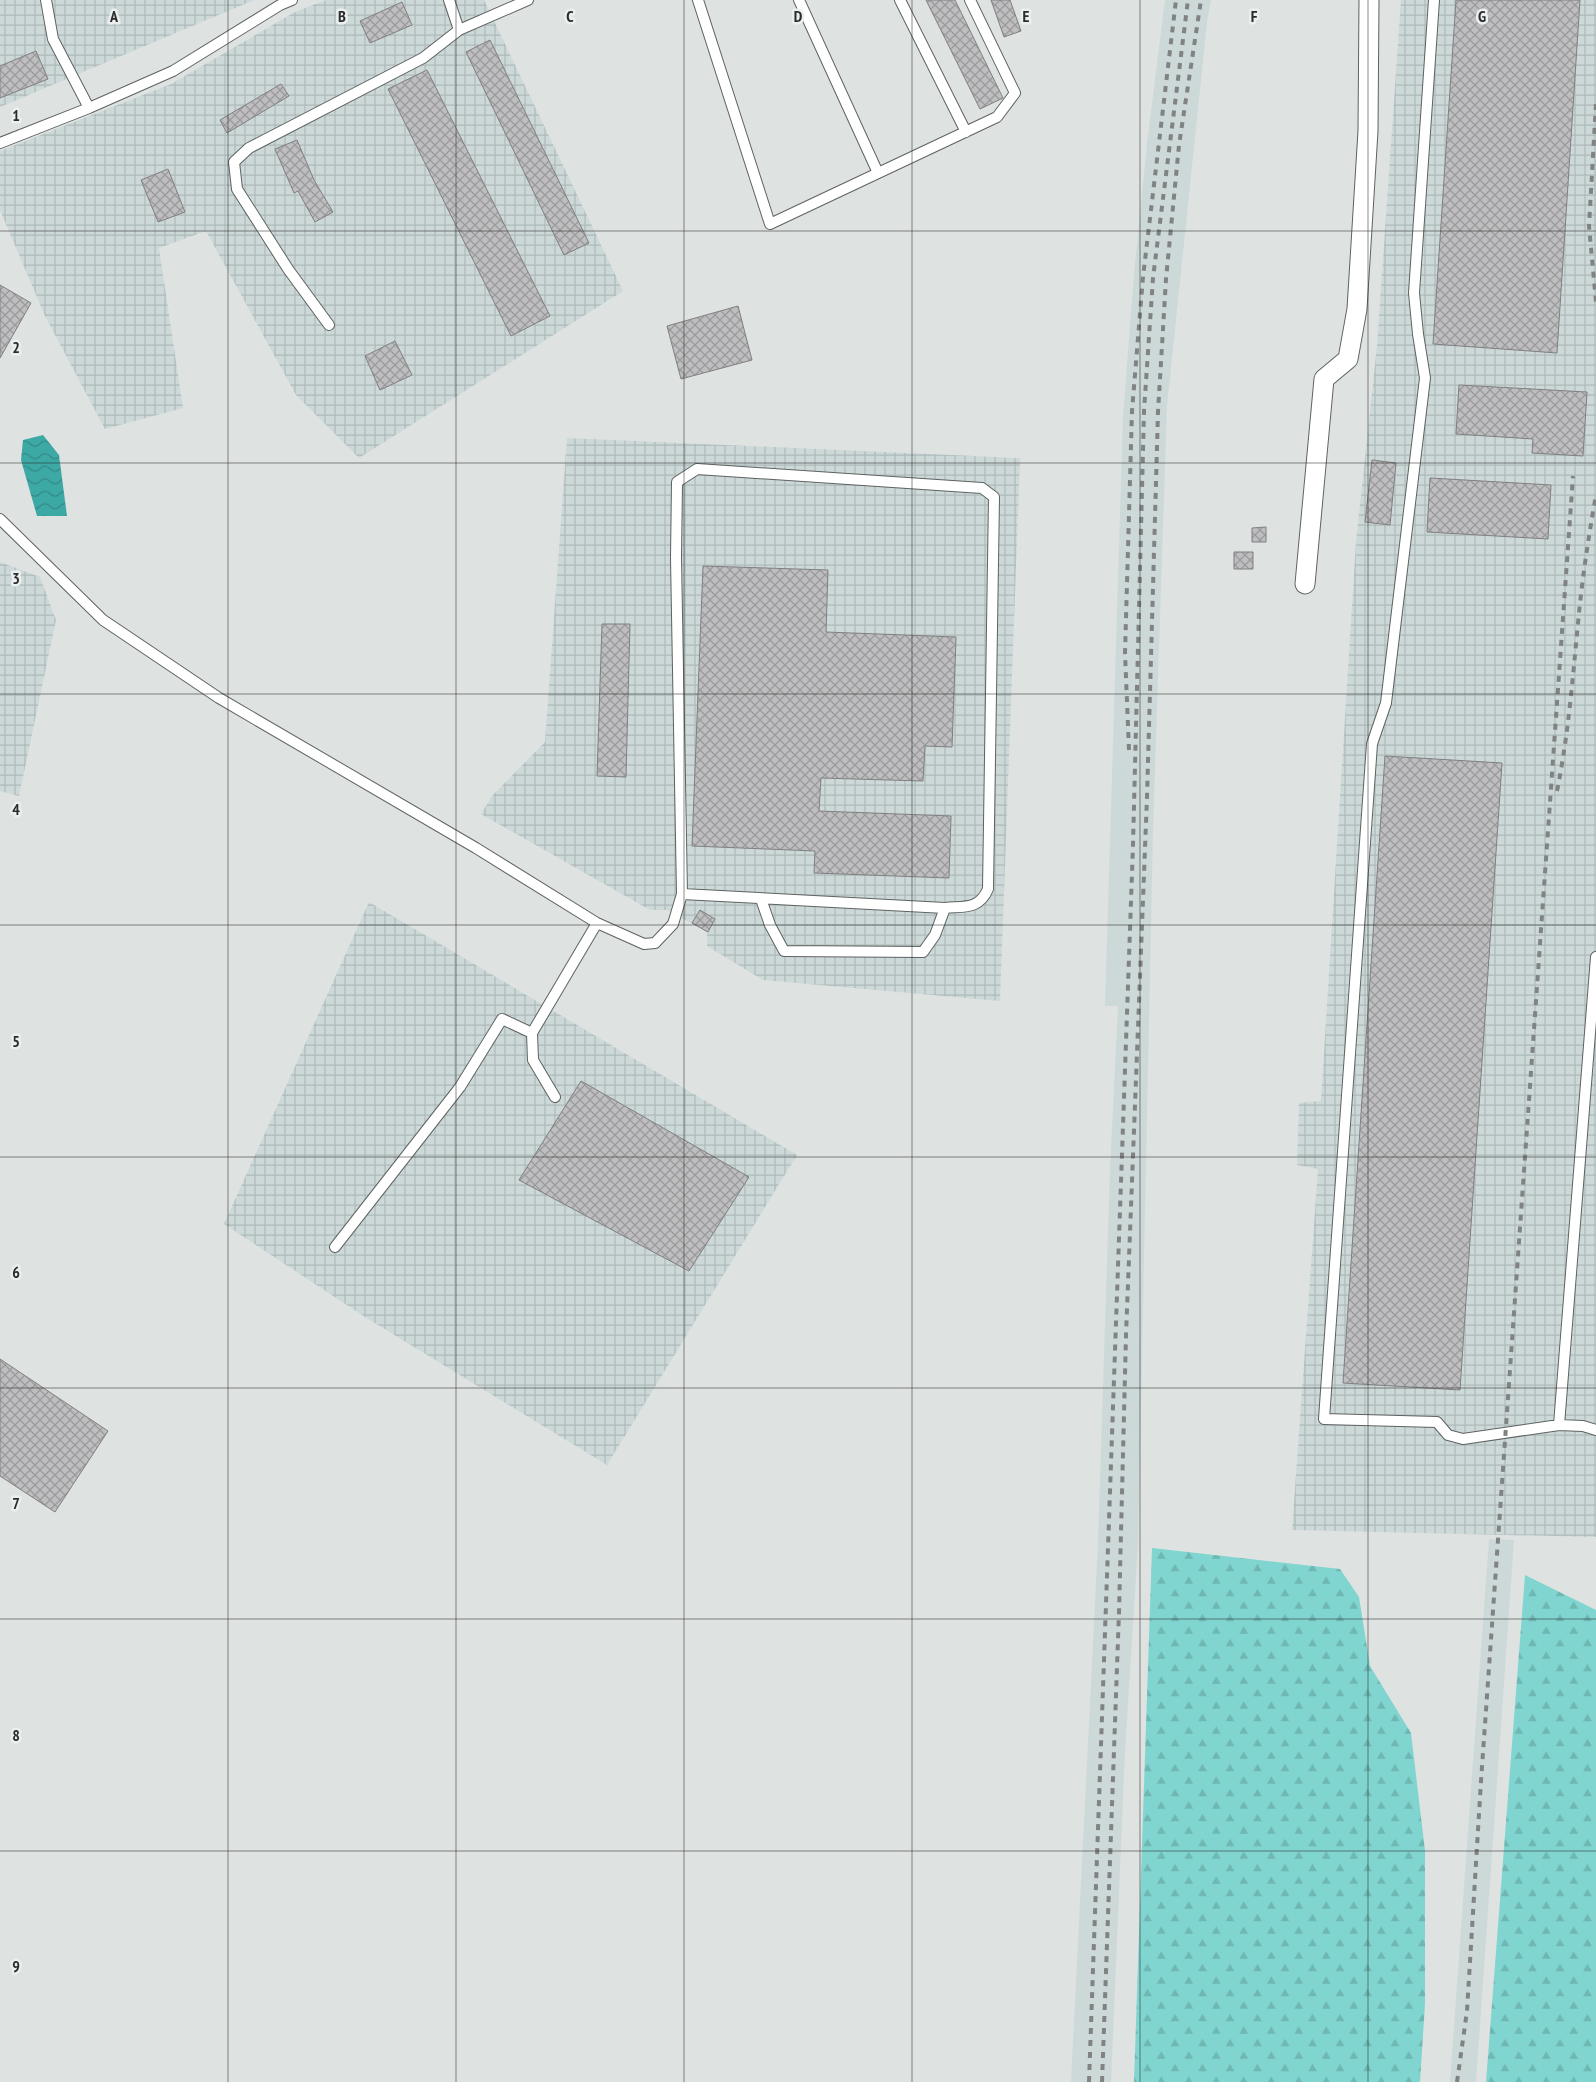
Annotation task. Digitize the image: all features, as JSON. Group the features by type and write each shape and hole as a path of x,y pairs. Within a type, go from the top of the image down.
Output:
{"street":[{"path":"1305,584 1324,379 1348,358 1357,309 1368,130 1369,0"}],"lane":[{"path":"46,0 53,39 89,108"},
{"path":"0,143 89,108 173,71 280,5 292,0"},
{"path":"450,0 460,30"},
{"path":"328,324 288,269 237,189 234,162 249,148 423,58 460,30 528,0"},
{"path":"698,0 770,224 997,117 1015,93 970,0"},
{"path":"799,0 878,173"},
{"path":"900,0 966,132"},
{"path":"1434,0 1414,293 1425,378 1386,703 1372,744 1324,1419 1437,1422 1448,1435 1463,1439 1559,1425 1583,1426 1596,1430"},
{"path":"0,519 110,626 219,698 476,848 597,923 644,944 655,943 673,924 682,894 676,558 677,482 697,469 982,488 994,496 988,889 984,898 975,905 944,908 682,894"},
{"path":"761,899 770,926 784,951 923,952 935,935 944,908"},
{"path":"555,1097 534,1060 532,1033 597,923"},
{"path":"1559,1425 1596,957"},
{"path":"335,1247 460,1087 502,1019 532,1033"}],"shaded area":[{"path":"0,0 254,0 0,107"},
{"path":"326,0 484,0 623,291 359,458 296,395 206,231 159,248 183,408 105,429 45,316 0,210 0,151 171,84 295,12"},
{"path":"1165,0 1211,0 1207,22 1167,406 1153,829 1138,1544 1125,1751 1111,2082 1071,2082 1098,1543 1110,1170 1118,1006 1105,1006 1123,416 1147,144"},
{"path":"1401,0 1596,0 1596,1537 1292,1530 1318,1169 1297,1165 1299,1103 1321,1101 1356,542 1377,346"},
{"path":"567,438 1020,458 1000,1001 763,980 707,946 707,932 667,910 650,910 481,814 492,796 545,742"},
{"path":"0,562 40,577 56,620 19,796 0,791"},
{"path":"369,902 797,1155 607,1465 365,1317 224,1224"},
{"path":"1489,1539 1514,1540 1476,2082 1450,2082"}],"green space":[{"path":"1152,1548 1340,1569 1359,1597 1370,1666 1411,1733 1425,1851 1425,2004 1420,2082 1134,2082"},
{"path":"1525,1575 1596,1610 1596,2082 1486,2082"}],"water":[{"path":"43,435 59,455 67,516 37,516 21,460 23,440"}],"building":[{"path":"926,0 955,0 1003,98 980,109"},
{"path":"991,0 1010,0 1021,31 1004,37"},
{"path":"1456,0 1580,0 1557,353 1433,344"},
{"path":"402,2 412,25 370,43 360,21"},
{"path":"490,40 589,243 564,255 466,52"},
{"path":"36,51 48,79 0,98 0,66"},
{"path":"427,70 550,316 511,336 388,89"},
{"path":"281,84 289,96 227,133 220,120"},
{"path":"297,140 314,180 333,212 315,222 298,191 294,193 275,149"},
{"path":"168,169 185,212 158,222 141,180"},
{"path":"0,285 31,303 0,358"},
{"path":"738,306 752,360 681,379 667,326"},
{"path":"395,341 412,375 380,390 365,356"},
{"path":"1459,385 1587,392 1583,456 1532,453 1533,439 1456,434"},
{"path":"1372,460 1396,463 1390,525 1365,522"},
{"path":"1430,478 1551,485 1548,539 1427,532"},
{"path":"1266,527 1266,542 1252,542 1252,528"},
{"path":"1234,552 1253,552 1253,569 1234,569"},
{"path":"703,566 828,570 826,632 956,637 952,747 925,746 923,781 821,778 819,811 951,816 949,878 814,873 815,851 692,846"},
{"path":"602,624 630,624 626,777 597,776"},
{"path":"1385,756 1502,763 1460,1390 1343,1383"},
{"path":"700,910 715,919 708,932 692,923"},
{"path":"581,1081 749,1177 689,1271 519,1180"},
{"path":"0,1359 108,1431 55,1512 0,1476"}],"railway":[{"path":"1129,750 1125,653 1132,411 1143,277 1176,0"},
{"path":"1089,2082 1133,845 1144,411 1153,278 1188,0"},
{"path":"1102,2082 1119,1612 1126,1335 1147,797 1158,412 1166,279 1179,145 1201,0"},
{"path":"1596,104 1589,226 1596,302"},
{"path":"1457,2082 1467,2011 1481,1781 1573,476"},
{"path":"1557,791 1568,725 1584,568 1596,495"}]}
